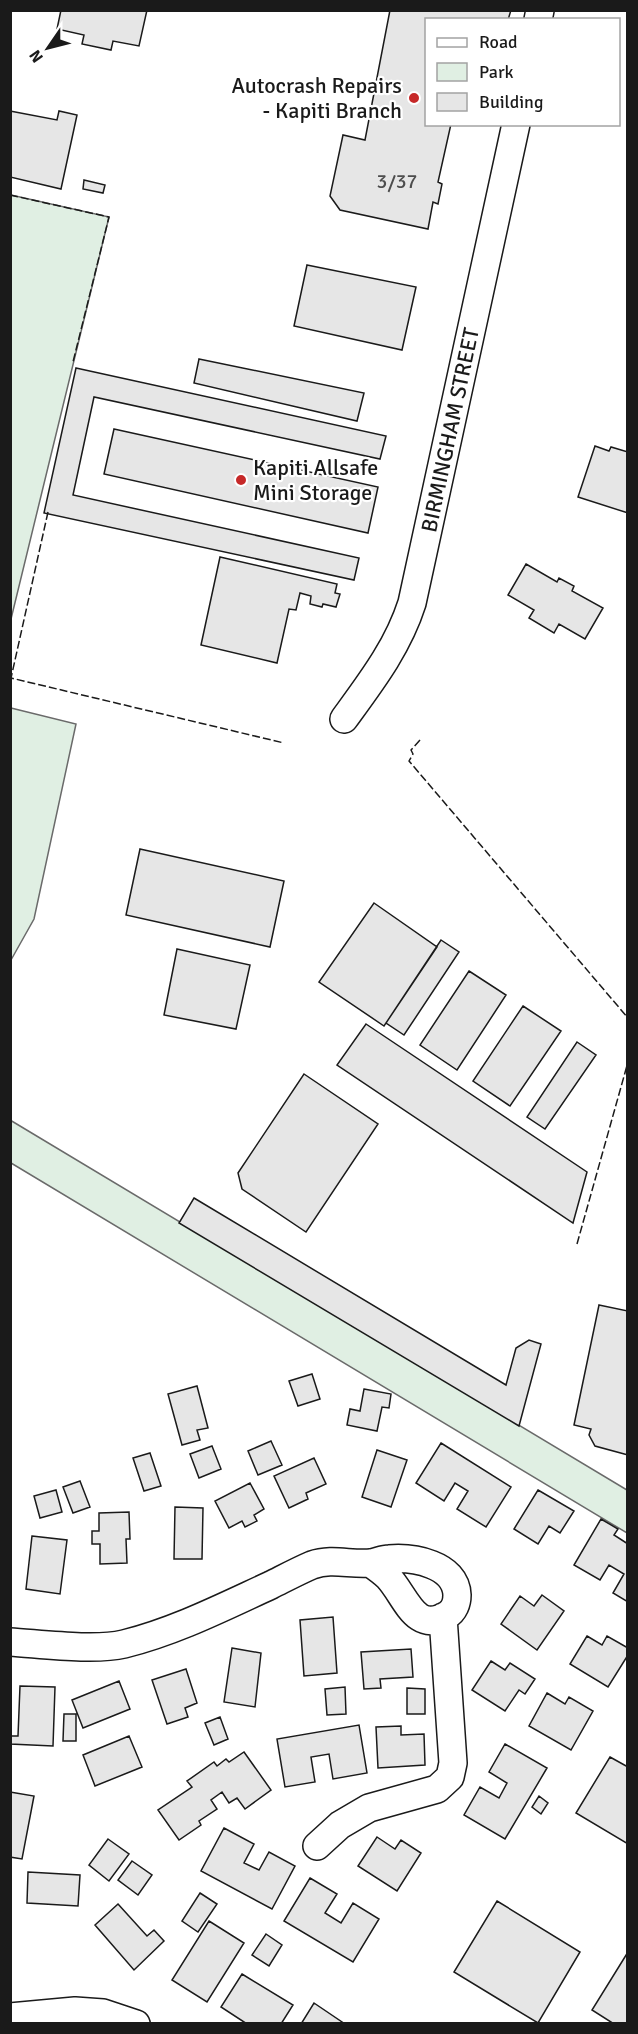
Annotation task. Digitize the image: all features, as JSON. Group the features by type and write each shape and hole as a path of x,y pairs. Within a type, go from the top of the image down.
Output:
{"street":[{"name":"BIRMINGHAM STREET","path":"344,719 388,658 406,622 412,603 516,126"},
{"path":"10,1642 78,1646 120,1645 162,1634 314,1564 345,1561 370,1563 389,1559 414,1560 436,1566 447,1572 455,1583 457,1596 455,1606 450,1614 430,1622 420,1619 387,1576 370,1563"},
{"path":"317,1846 340,1825 369,1808 437,1789 450,1777 453,1763 443,1617"},
{"path":"10,2017 75,2011 103,2013 136,2024"}],"green space":[{"path":"10,195 109,217 11,619"},
{"path":"11,708 76,724 34,919 11,960"},
{"path":"10,1120 627,1490 627,1533 11,1163"}],"building":[{"path":"61,10 147,10 139,46 113,41 111,50 82,44 84,35 57,29"},
{"path":"390,10 511,10 509,18 425,18 425,126 451,126 438,182 442,184 438,204 433,202 428,229 340,210 330,196 343,135 365,140"},
{"path":"10,111 57,120 59,111 77,115 61,189 10,177"},
{"path":"84,180 105,185 103,193 83,189"},
{"path":"307,265 416,287 402,350 294,326"},
{"path":"199,359 364,393 357,421 194,383"},
{"path":"76,368 386,436 380,459 94,397 73,495 359,558 354,580 44,513"},
{"name":"Kapiti Allsafe Mini Storage","path":"114,429 378,487 368,533 104,474"},
{"path":"595,446 609,451 611,447 628,452 628,513 578,497"},
{"path":"220,557 337,584 335,593 340,594 336,607 310,604 311,596 300,593 296,610 289,609 277,663 201,645"},
{"path":"526,564 557,582 559,578 574,586 572,591 603,608 585,639 559,624 554,633 529,618 534,610 508,595"},
{"path":"140,849 284,881 270,947 126,915"},
{"path":"374,903 437,947 384,1026 319,982"},
{"path":"441,940 459,952 404,1035 386,1023"},
{"path":"177,949 250,965 236,1029 164,1015"},
{"path":"469,971 506,995 457,1070 420,1045"},
{"path":"523,1006 561,1031 510,1106 473,1081"},
{"path":"366,1024 587,1172 573,1223 337,1065"},
{"path":"577,1042 596,1055 545,1129 527,1117"},
{"path":"304,1074 378,1124 306,1232 242,1189 238,1173"},
{"path":"194,1198 506,1385 516,1348 529,1340 541,1344 519,1426 179,1223"},
{"path":"599,1305 628,1311 628,1455 595,1446 589,1435 591,1429 574,1425"},
{"path":"312,1374 320,1399 298,1406 289,1381"},
{"path":"197,1386 208,1428 197,1430 200,1440 182,1445 168,1394"},
{"path":"364,1389 391,1394 389,1408 382,1407 377,1431 347,1425 350,1409 360,1411"},
{"path":"271,1441 282,1465 258,1475 248,1451"},
{"path":"441,1443 511,1487 486,1527 457,1509 468,1491 455,1483 444,1501 416,1483"},
{"path":"212,1446 221,1469 199,1478 190,1454"},
{"path":"377,1450 407,1460 391,1507 362,1497"},
{"path":"150,1453 161,1486 144,1491 133,1458"},
{"path":"314,1458 326,1484 306,1493 308,1499 289,1508 274,1476"},
{"path":"80,1481 90,1507 73,1513 63,1487"},
{"path":"250,1483 264,1509 254,1515 257,1521 245,1527 242,1521 229,1528 215,1501"},
{"path":"56,1490 62,1512 40,1518 34,1496"},
{"path":"538,1490 574,1511 560,1533 549,1526 538,1544 514,1529"},
{"path":"175,1507 203,1508 202,1559 174,1559"},
{"path":"129,1512 130,1539 126,1539 127,1563 100,1564 100,1544 92,1544 92,1531 99,1531 99,1513"},
{"path":"601,1519 618,1529 614,1535 628,1544 628,1602 613,1593 624,1574 609,1565 600,1580 574,1565"},
{"path":"32,1536 67,1540 60,1594 26,1589"},
{"path":"542,1595 564,1611 537,1650 501,1624 520,1596 534,1606"},
{"path":"333,1617 337,1673 304,1676 300,1620"},
{"path":"587,1636 602,1645 607,1636 628,1648 628,1655 608,1687 570,1664"},
{"path":"232,1648 261,1653 255,1707 224,1702"},
{"path":"411,1649 413,1677 380,1679 381,1688 364,1689 361,1652"},
{"path":"491,1661 505,1670 510,1663 535,1679 525,1694 519,1690 505,1711 472,1690"},
{"path":"186,1669 197,1703 185,1708 188,1717 167,1724 152,1680"},
{"path":"119,1681 130,1709 83,1728 72,1700"},
{"path":"20,1686 55,1687 53,1746 10,1744 10,1736 18,1736"},
{"path":"345,1687 346,1714 327,1715 325,1689"},
{"path":"407,1688 425,1689 425,1714 407,1714"},
{"path":"547,1693 565,1704 569,1697 593,1711 571,1750 529,1726"},
{"path":"64,1714 76,1714 76,1741 63,1741"},
{"path":"220,1717 228,1739 214,1745 205,1723"},
{"path":"359,1725 367,1773 333,1779 329,1754 311,1757 315,1782 285,1787 277,1739"},
{"path":"401,1726 401,1735 424,1734 425,1765 378,1768 376,1727"},
{"path":"129,1736 142,1767 95,1786 83,1755"},
{"path":"505,1744 547,1768 505,1839 464,1815 480,1787 499,1798 507,1783 489,1772"},
{"path":"244,1752 271,1790 245,1809 237,1798 229,1803 222,1792 211,1800 217,1809 199,1821 201,1825 179,1840 158,1810 192,1787 187,1781 214,1762 217,1766 226,1759 229,1762"},
{"path":"610,1757 628,1767 628,1844 576,1813"},
{"path":"10,1792 34,1796 22,1859 10,1857"},
{"path":"539,1796 548,1803 541,1814 532,1807"},
{"path":"224,1828 254,1844 244,1863 259,1870 269,1852 295,1866 272,1909 201,1871"},
{"path":"377,1837 395,1849 401,1840 421,1853 397,1891 358,1866"},
{"path":"108,1839 129,1854 109,1881 89,1865"},
{"path":"132,1861 152,1875 138,1895 118,1880"},
{"path":"28,1872 80,1875 78,1906 27,1903"},
{"path":"310,1878 337,1894 325,1913 341,1923 353,1903 379,1919 353,1962 284,1921"},
{"path":"200,1893 217,1904 198,1932 182,1921"},
{"path":"497,1901 580,1952 538,2023 454,1972"},
{"path":"118,1904 147,1936 154,1930 164,1941 134,1970 95,1925"},
{"path":"209,1921 244,1943 207,2002 172,1980"},
{"path":"266,1934 282,1945 269,1966 252,1955"},
{"path":"628,1952 628,2024 614,2024 592,2010"},
{"path":"242,1974 293,2005 281,2024 247,2024 221,2007"},
{"path":"314,2003 345,2024 301,2024"}],"fence":[{"path":"10,195 109,217 73,362"},
{"path":"48,512 11,678 284,743"},
{"path":"420,740 411,750 413,754 409,761 628,1018"},
{"path":"577,1244 628,1062"}],"place":[{"name":"Autocrash Repairs - Kapiti Branch","path":"414,98"},
{"name":"Kapiti Allsafe Mini Storage","path":"241,480"}]}
